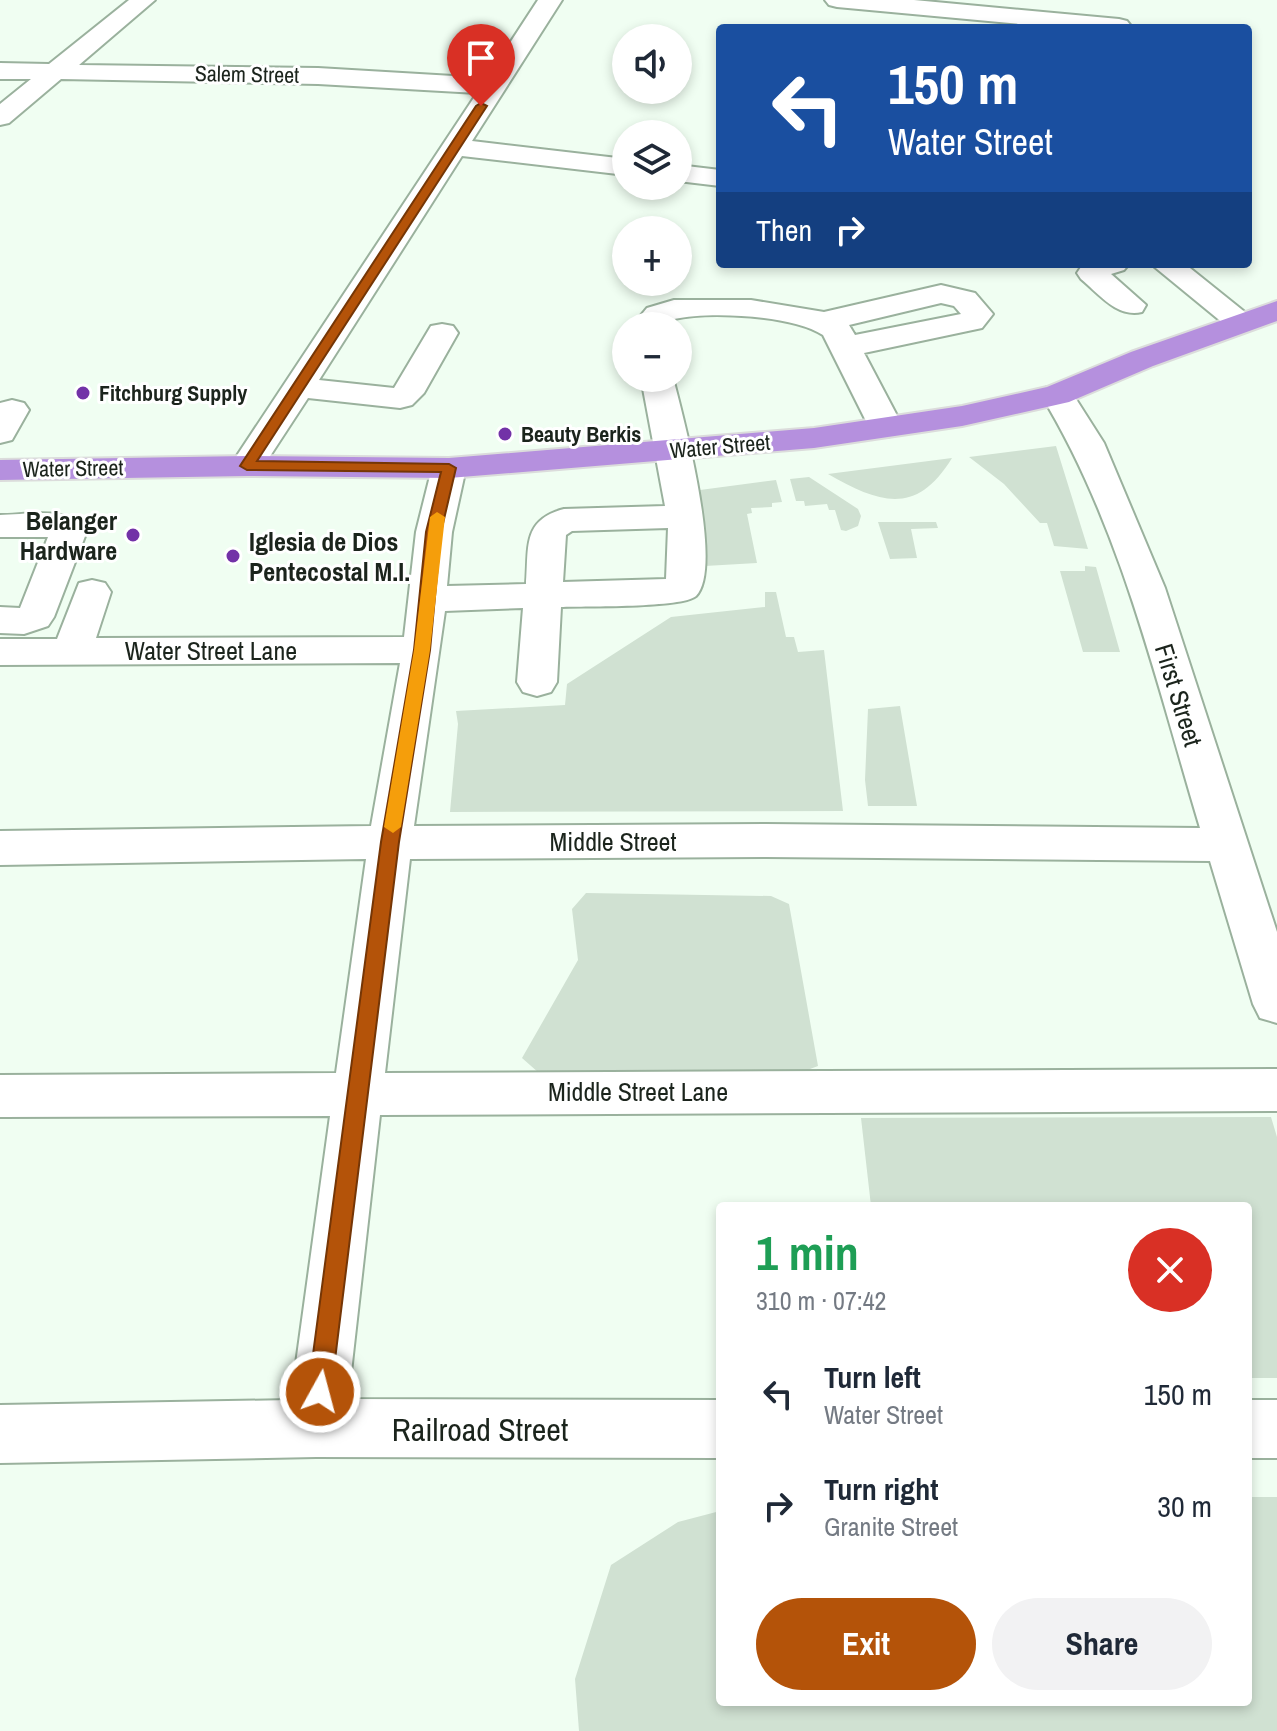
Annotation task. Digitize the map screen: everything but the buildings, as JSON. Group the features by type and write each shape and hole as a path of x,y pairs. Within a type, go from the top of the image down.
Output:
{"highway":[{"name":"Water Street","path":"0,470 247,466 449,468 814,438 962,416 1057,395 1240,321 1277,310"}],"street":[{"path":"0,117 143,0"},
{"path":"247,466 550,0"},
{"path":"837,0 1087,24"},
{"path":"1118,24 1120,0"},
{"name":"Salem Street","path":"0,71 318,76 494,86"},
{"path":"456,147 612,165"},
{"path":"692,175 716,178"},
{"path":"1099,268 1092,273 1131,305"},
{"path":"1171,268 1240,321"},
{"path":"674,312 772,310 826,321 941,294 964,299 978,314 971,321 845,347"},
{"path":"826,321 836,329 886,427"},
{"path":"297,387 400,398 408,393 442,333"},
{"path":"427,599 675,591 682,588 688,571 683,517 674,450 660,392"},
{"name":"First Street","path":"1057,395 1087,443 1146,588 1277,1004"},
{"path":"316,1428 390,842 422,650 434,532 449,468"},
{"path":"537,682 548,531 558,521 683,517"},
{"path":"0,526 63,526 69,531 35,617 24,621 0,620"},
{"path":"72,651 92,592"},
{"name":"Water Street Lane","path":"0,652 422,650"},
{"name":"Middle Street","path":"0,848 919,839 1226,845"},
{"name":"Middle Street Lane","path":"0,1096 1277,1090"},
{"name":"Railroad Street","path":"0,1434 316,1428 716,1429"},
{"path":"1252,1429 1277,1429"}],"green space":[{"path":"1056,446 1088,549 1054,546 1047,523 1040,523 1004,484 969,457"},
{"path":"952,458 925,489 910,497 896,499 864,492 828,474"},
{"path":"809,477 858,509 861,516 858,526 841,530 835,510 829,510 827,504 805,506 804,501 796,501 790,479"},
{"path":"776,480 782,502 772,503 772,507 751,508 752,513 747,514 757,563 705,566 700,490"},
{"path":"878,522 936,522 938,528 911,529 917,558 890,559"},
{"path":"1085,566 1096,567 1120,652 1083,652 1060,571 1085,571"},
{"path":"765,592 776,592 786,637 794,637 798,652 824,650 843,811 450,812 458,724 456,711 565,705 567,684 671,617 765,607"},
{"path":"900,706 917,806 868,806 865,780 868,709"},
{"path":"586,893 771,896 789,904 818,1066 794,1075 539,1073 522,1058 578,960 572,909"},
{"path":"1271,1117 1277,1137 1277,1378 1252,1378 1252,1202 871,1202 861,1118"},
{"path":"1252,1497 1277,1497 1277,1731 579,1731 575,1679 611,1565 678,1522 716,1512 716,1706 1252,1706"}],"slow traffic":[{"path":"393,827 422,650 437,517"}],"place":[{"name":"Fitchburg Supply","path":"83,393"},
{"name":"Beauty Berkis","path":"505,434"},
{"name":"Belanger Hardware","path":"133,535"},
{"name":"Iglesia de Dios Pentecostal M.I.","path":"233,556"}],"route":[{"path":"320,1392 390,842 422,650 434,532 449,468 247,466 481,106"}]}
